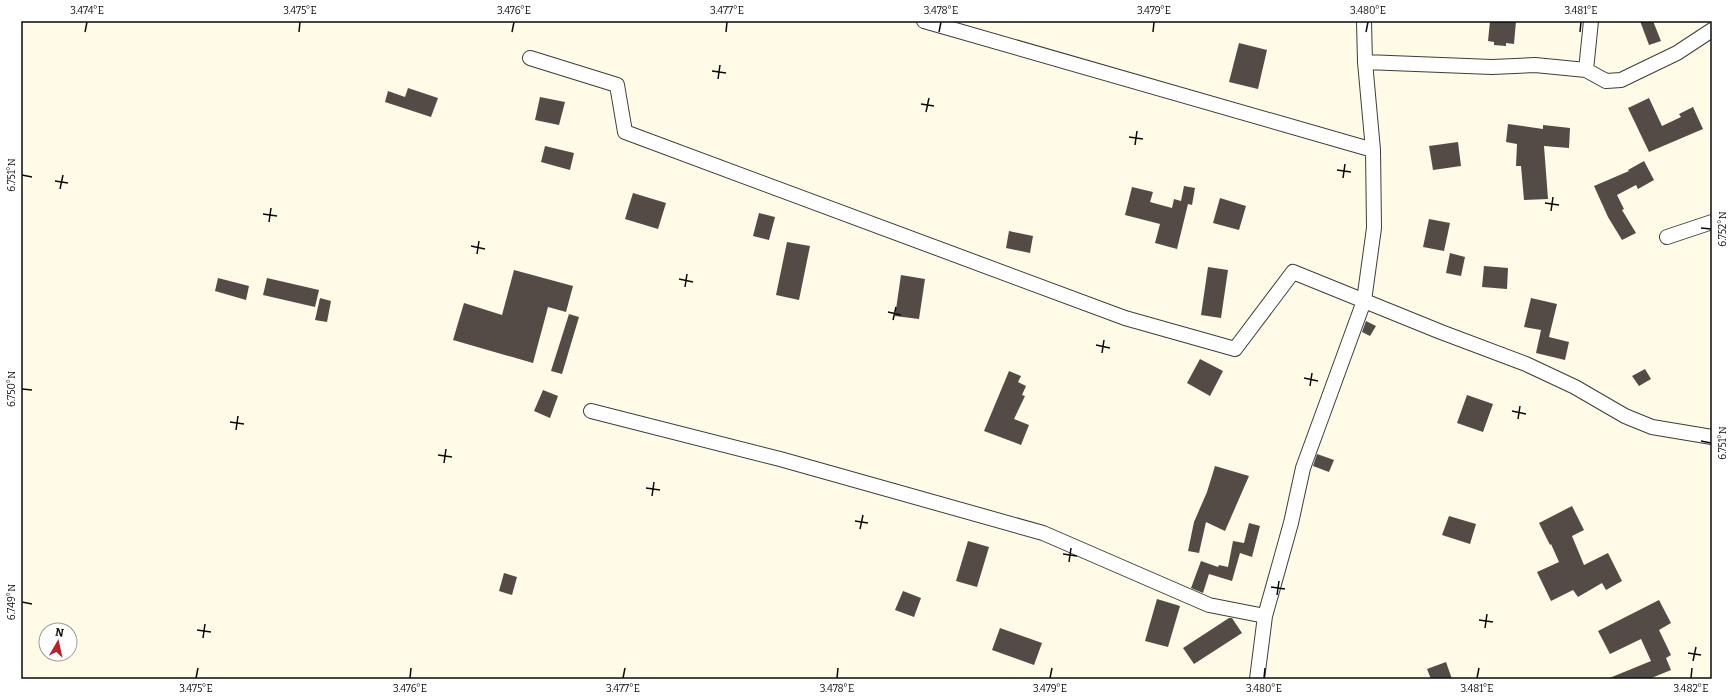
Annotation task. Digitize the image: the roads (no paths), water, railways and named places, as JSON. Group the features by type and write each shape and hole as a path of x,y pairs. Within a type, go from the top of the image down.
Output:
{"street":[{"path":"924,21 1373,150"},
{"path":"1257,679 1265,616 1291,523 1303,468 1364,301 1374,228 1373,150 1365,62 1364,21"},
{"path":"1586,70 1591,21"},
{"path":"1365,62 1492,67 1535,65 1586,70 1606,81 1621,80 1676,53 1712,30"},
{"path":"530,58 617,85 625,132 1125,318 1235,349 1293,272 1526,364 1575,387 1625,416 1652,427 1712,437"},
{"path":"1667,237 1712,222"},
{"path":"591,411 780,459 1043,534 1209,605 1265,616"}]}
